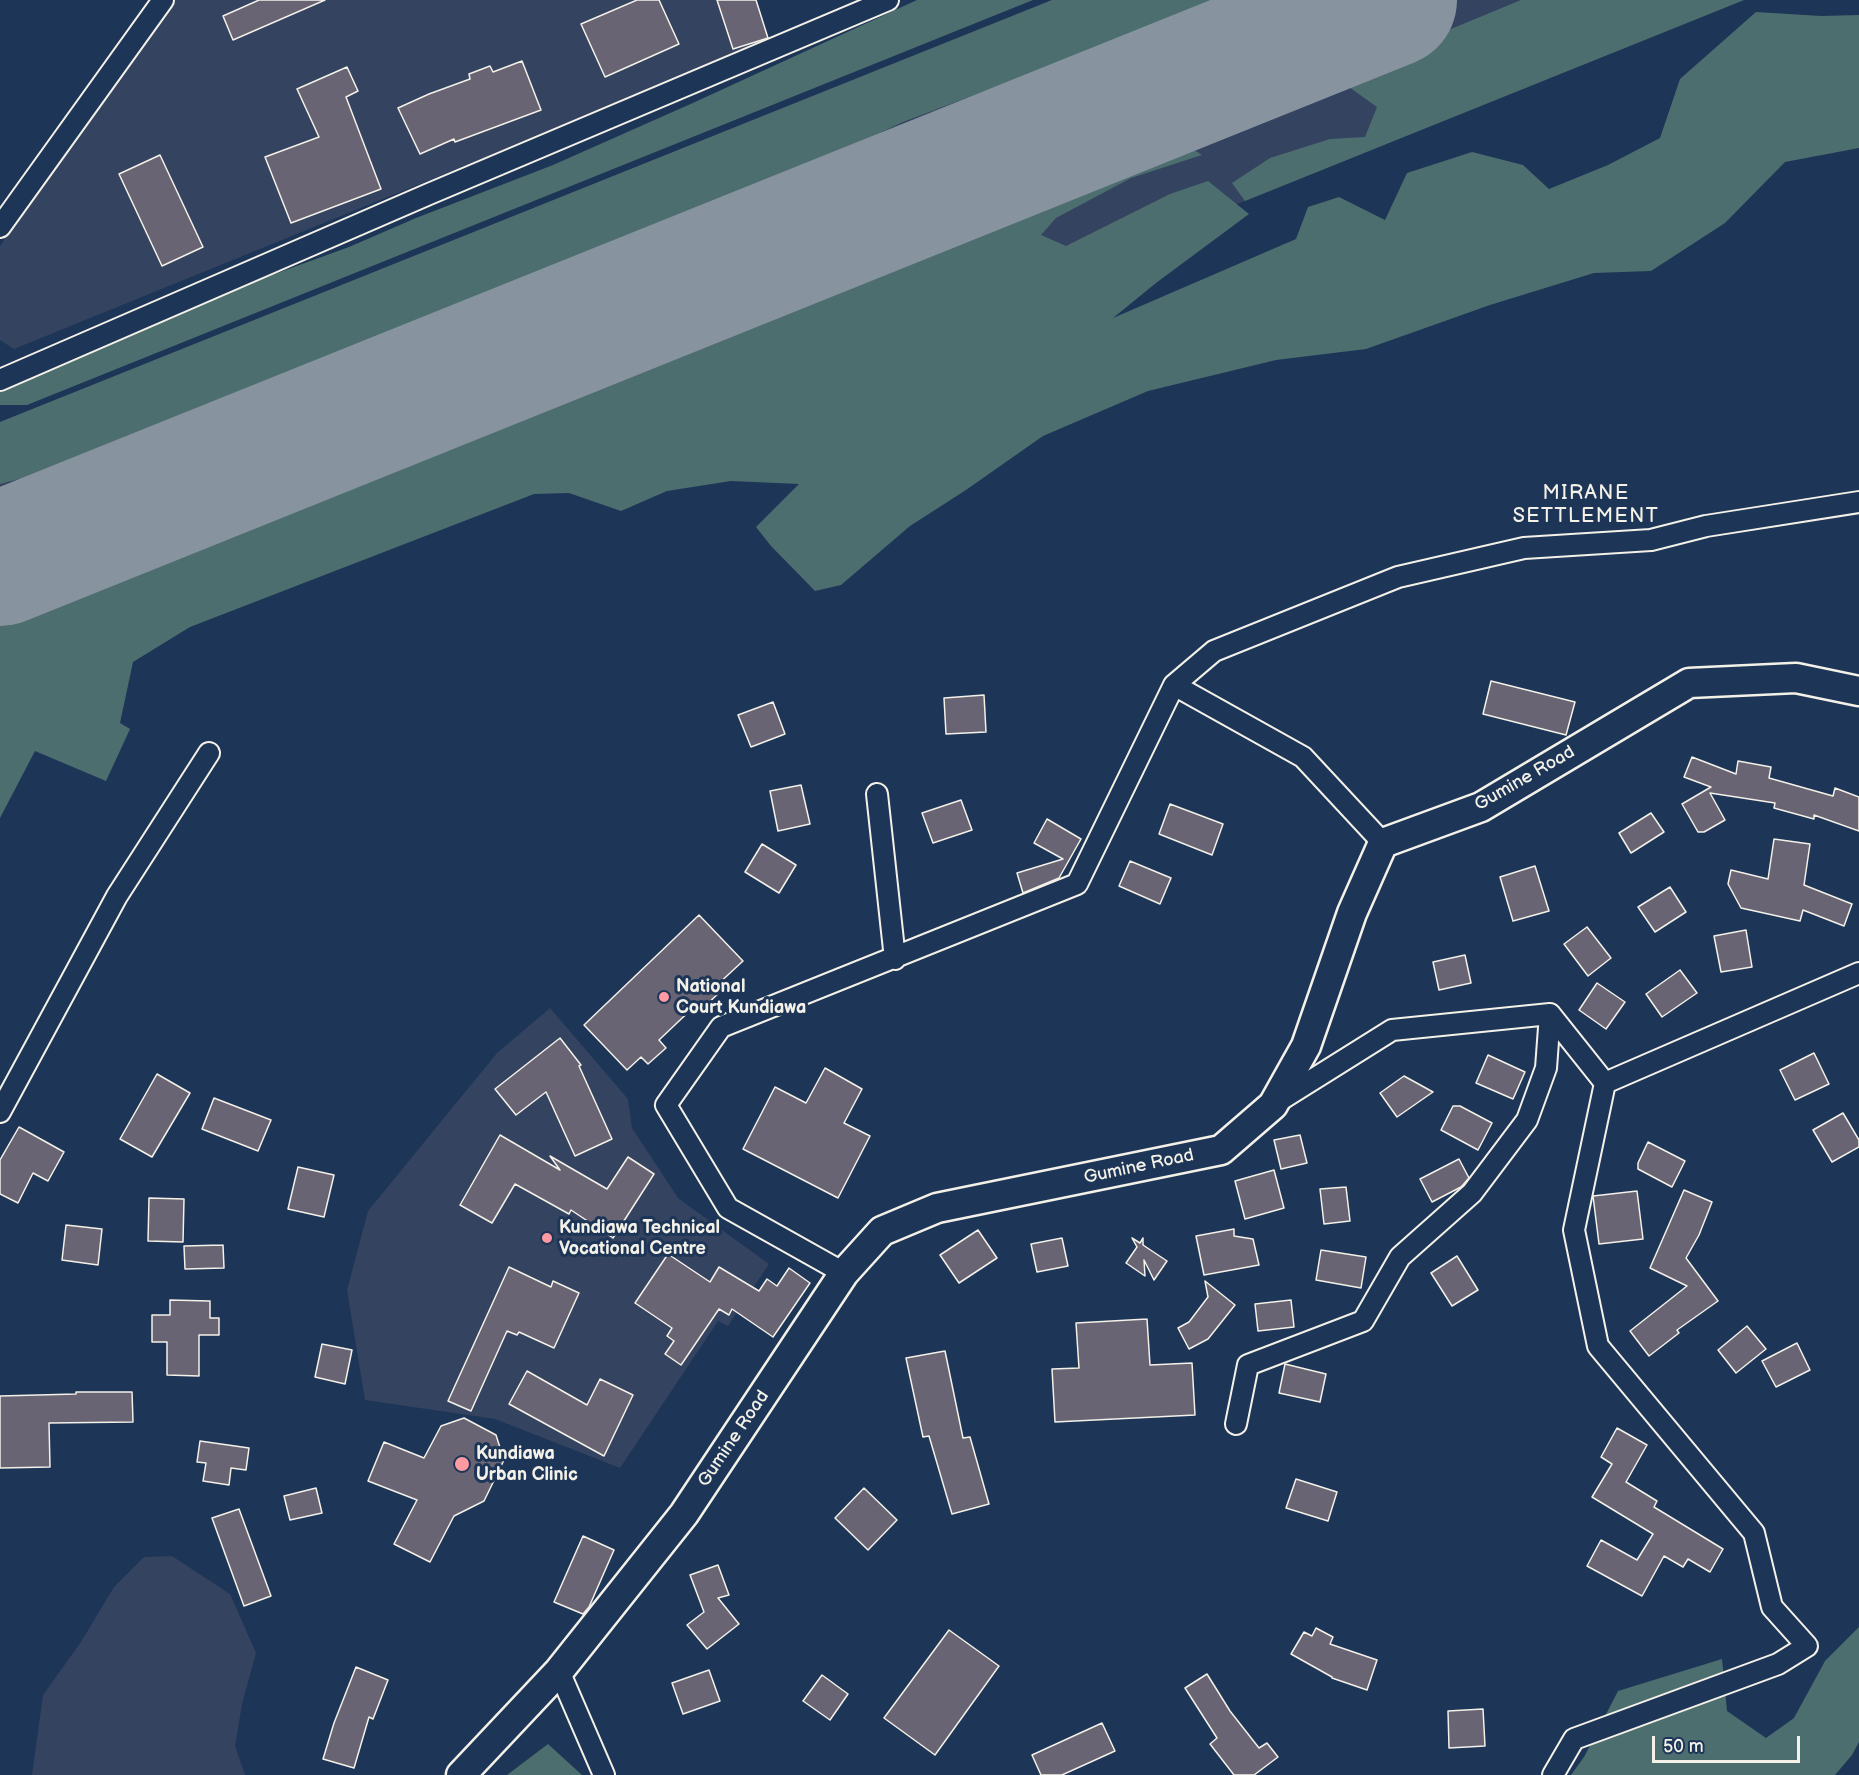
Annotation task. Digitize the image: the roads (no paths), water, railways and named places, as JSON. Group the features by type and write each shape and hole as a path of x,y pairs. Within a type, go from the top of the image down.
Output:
{"main road":[{"name":"Gumine Road","path":"461,1775 559,1671 684,1514 844,1273 882,1231 937,1208 1221,1150 1272,1105 1306,1046 1352,913 1383,843 1481,807 1689,683 1796,678 1859,691"}],"street":[{"path":"0,227 163,0"},
{"path":"0,380 418,199 888,0"},
{"path":"844,1273 728,1208 666,1105 721,1027 1077,884 1173,685 1214,651 1398,577 1524,548 1651,540 1706,526 1859,502"},
{"path":"1173,685 1303,757 1383,843"},
{"path":"0,1112 117,896 209,753"},
{"path":"877,794 895,958"},
{"path":"1605,1083 1859,973"},
{"path":"1272,1105 1392,1030 1550,1014"},
{"path":"1550,1014 1605,1083"},
{"path":"1236,1424 1248,1365 1363,1321 1400,1257 1472,1193 1527,1120 1546,1068 1550,1014"},
{"path":"1553,1775 1574,1739 1778,1664 1807,1646 1772,1607 1754,1533 1598,1346 1574,1230 1605,1083"},
{"path":"559,1671 604,1775"}],"place":[{"name":"National Court Kundiawa","path":"664,997"},
{"name":"Kundiawa Technical Vocational Centre","path":"547,1238"},
{"name":"Kundiawa Urban Clinic","path":"462,1464"}],"district":[{"name":"MIRANE SETTLEMENT","path":"1586,506"}]}
